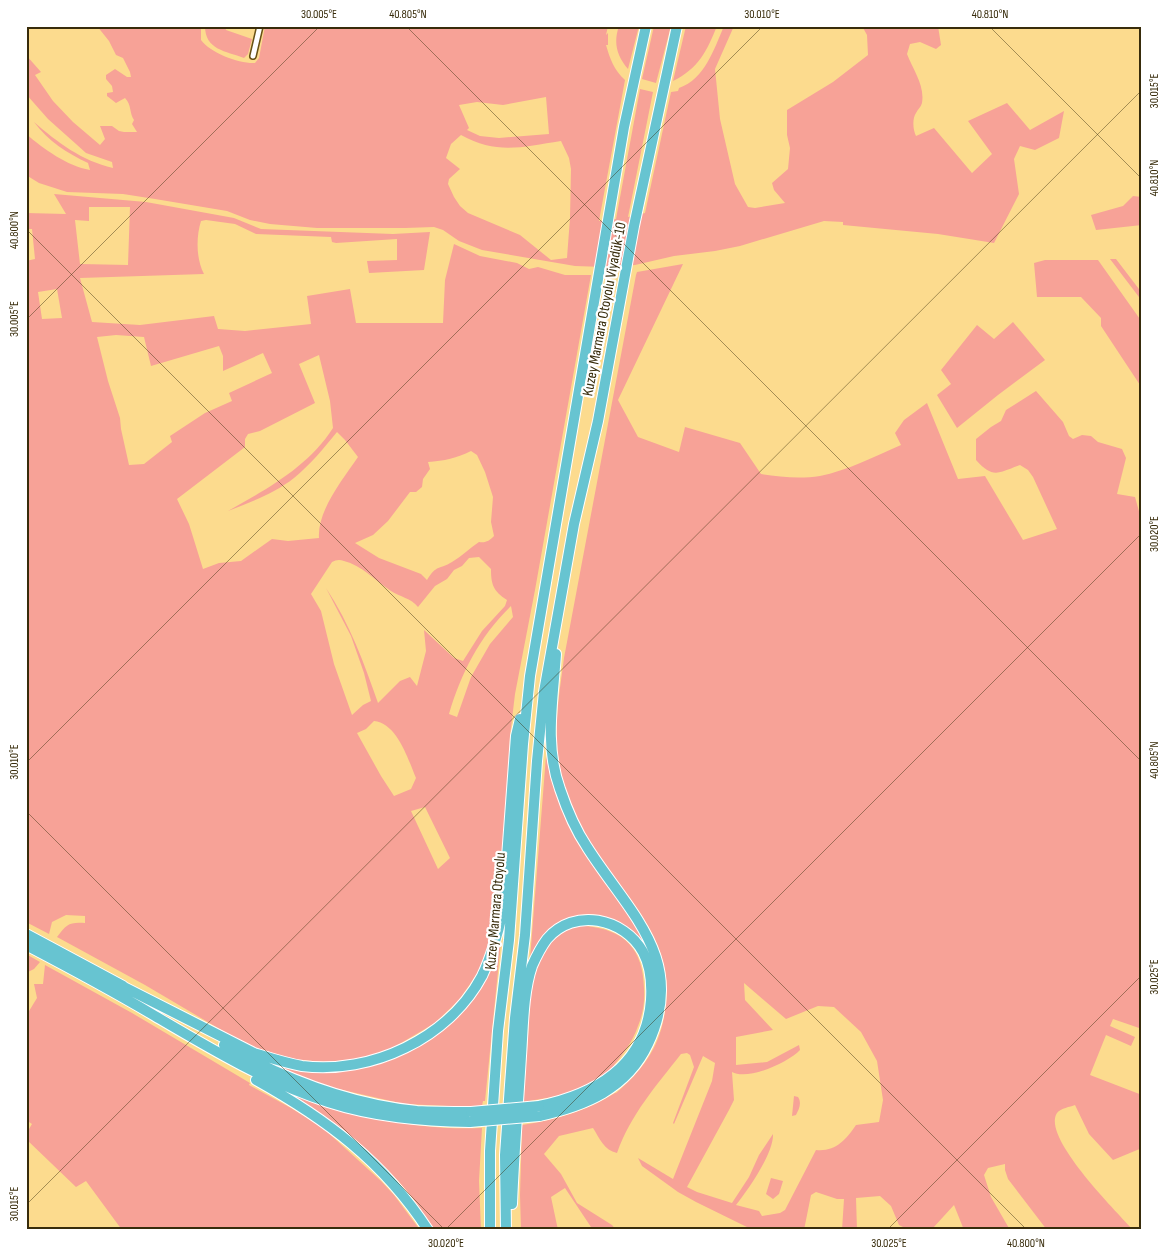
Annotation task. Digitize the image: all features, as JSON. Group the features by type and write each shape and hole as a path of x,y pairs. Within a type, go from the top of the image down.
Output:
{"highway":[{"name":"Kuzey Marmara Otoyolu Viyadük-10","path":"543,595 623,136 646,26"},
{"name":"Kuzey Marmara Otoyolu Viyadük-10","path":"561,596 574,524 598,421 638,207 677,27"},
{"name":"Kuzey Marmara Otoyolu","path":"490,1230 490,1151 498,1031 510,940 523,744 530,676 543,595"},
{"name":"Kuzey Marmara Otoyolu","path":"506,1230 505,1155 515,1018 525,935 537,761 544,692 561,596"},
{"path":"26,934 226,1057 275,1082 344,1106 383,1115 432,1122 539,1111 586,1102 613,1088 639,1061 651,1037 659,1011 659,970 649,938 640,922 580,837 569,814 555,775 550,722 561,596"},
{"path":"26,945 254,1053 277,1061 303,1066 327,1067 368,1062 406,1047 430,1032 451,1015 465,1000 481,977 497,938 503,911 516,736 530,676"},
{"path":"510,1230 523,1021 532,968 536,956 547,939 556,931 574,922 584,920 605,922 628,933 637,943 648,964 651,992 650,1012 646,1027 632,1054 608,1079 579,1095 539,1111"},
{"path":"118,989 228,1065 294,1102 338,1132 386,1176 428,1230"}],"street":[{"path":"253,56 260,26"}],"shaded area":[{"path":"97,26 201,26 201,40 205,45 234,60 255,63 259,58 265,26 608,26 606,35 608,33 608,45 606,45 615,68 625,80 599,221 616,219 640,89 653,92 628,217 645,213 671,92 678,91 679,88 696,78 708,62 724,26 734,26 715,69 720,119 735,184 748,207 755,208 785,203 774,190 772,183 788,169 790,148 787,135 787,110 833,82 868,55 867,35 862,26 924,26 925,28 926,26 938,26 941,45 936,49 920,42 910,44 907,54 922,90 922,104 914,118 914,131 916,136 934,128 972,173 992,154 968,121 1007,103 1030,130 1064,111 1059,138 1035,150 1020,146 1014,159 1019,194 994,243 938,234 843,225 843,222 824,221 740,246 715,251 674,256 635,265 575,266 482,250 459,241 443,230 434,227 317,228 270,224 250,220 227,211 123,194 67,192 39,183 26,175 26,134 64,161 90,170 88,163 58,146 34,122 80,156 113,168 112,162 86,153 48,119 26,94 26,55 41,72 35,75 53,101 73,122 100,145 105,139 100,126 112,126 124,132 137,132 132,124 134,120 129,103 125,98 116,103 107,96 107,93 113,92 112,86 106,79 106,75 115,69 127,77 131,77 123,58 116,55 109,41","holes":["546,97 549,134 499,138 480,136 467,130 469,128 459,105 477,102 503,105","461,135 486,145 510,148 561,141 569,158 571,169 567,258 551,260 520,235 468,213 460,206 448,184 449,179 460,169 446,158 451,144"]},
{"path":"205,26 225,26 226,30 252,39 248,54 244,58 213,45 206,34"},
{"path":"619,26 639,26 628,69 617,49 616,38"},
{"path":"654,26 671,26 656,83 642,79"},
{"path":"686,26 717,26 701,58 689,71 673,81"},
{"path":"54,194 146,202 234,218 261,229 393,234 430,232 424,270 369,273 367,261 397,260 397,239 336,243 332,242 331,237 256,234 235,224 201,221 198,234 198,248 199,262 204,274 80,278 92,322 140,325 214,316 218,329 245,331 311,324 307,296 350,289 356,323 443,323 445,280 454,244 480,256 517,263 529,269 538,267 565,275 591,275 515,694 510,736 509,780 497,921 486,956 479,971 459,1000 435,1023 391,1049 360,1059 325,1062 288,1059 266,1053 245,1044 145,985 57,937 69,925 85,923 85,916 66,915 52,922 49,934 26,922 26,261 35,259 32,229 26,229 26,213 66,214","holes":["89,207 130,207 128,265 80,264 75,220 89,221","57,289 62,318 42,319 38,292","116,335 144,337 151,366 219,346 223,356 223,371 263,353 272,373 229,393 232,401 205,413 170,436 172,442 144,464 129,465 120,418 97,337","319,355 330,401 333,428 323,442 299,466 272,485 228,511 263,497 287,483 311,462 337,432 358,457 327,506 319,528 319,538 288,541 272,539 241,561 219,563 203,569 189,524 177,499 245,447 245,439 248,434 260,431 315,403 299,364","471,451 477,455 485,472 493,497 491,522 494,536 491,539 486,542 479,542 452,562 436,569 427,580 421,574 379,558 355,543 373,535 388,521 410,492 416,492 422,487 423,479 430,469 428,462 461,456","479,557 491,569 494,587 507,600 505,606 482,631 463,661 454,658 424,630 426,651 417,686 410,677 400,681 378,703 349,630 326,588 351,636 364,673 371,701 363,705 352,715 334,664 321,611 311,594 332,562 341,560 356,566 391,591 418,607 435,586 447,579 454,570 462,566 469,558","511,606 513,617 490,644 471,677 457,717 449,714 459,684 473,656 490,630","374,721 382,723 389,728 401,743 416,778 411,789 394,796 357,733 366,729","425,807 450,858 438,869 411,811"]},
{"path":"1133,196 1142,197 1142,225 1096,230 1091,215 1123,206"},
{"path":"1110,259 1116,259 1142,293 1142,301"},
{"path":"1045,260 1098,260 1142,322 1142,388 1101,326 1101,318 1081,297 1037,297 1034,263"},
{"path":"683,264 618,400 638,437 679,452 685,427 740,443 761,474 790,477 820,476 850,467 901,445 895,433 904,420 927,403 958,479 985,476 1023,540 1057,529 1033,477 1028,470 1020,465 996,473 987,470 976,460 976,439 1001,421 1006,410 1036,391 1063,422 1069,436 1073,439 1082,435 1091,436 1098,442 1122,449 1126,458 1117,494 1135,497 1142,522 1142,1029 1113,1019 1110,1026 1135,1037 1131,1046 1106,1035 1090,1075 1142,1095 1142,1148 1113,1160 1089,1134 1075,1105 1059,1111 1055,1124 1060,1139 1083,1174 1133,1230 1047,1230 1008,1179 1005,1164 988,1168 984,1175 991,1197 1010,1230 964,1230 954,1205 933,1228 909,1230 899,1225 891,1206 880,1196 856,1198 857,1230 842,1230 844,1199 837,1199 816,1192 811,1195 804,1230 753,1230 678,1192 642,1166 638,1158 673,1179 712,1081 715,1063 703,1056 674,1124 694,1067 690,1055 687,1053 681,1054 653,1089 629,1126 617,1153 606,1147 593,1128 559,1136 544,1154 561,1174 577,1203 612,1225 616,1230 593,1230 565,1188 551,1197 558,1230 521,1230 522,1125 570,1114 616,1093 634,1076 649,1057 659,1036 665,1011 667,988 664,967 658,947 638,910 599,857 579,822 563,781 557,746 557,712 564,658 637,272","holes":["744,983 786,1019 818,1006 834,1007 861,1032 877,1061 883,1100 879,1122 856,1125 839,1144 829,1149 816,1150 785,1210 780,1213 762,1216 759,1211 736,1205 765,1161 773,1134 732,1203 687,1187 734,1100 732,1072 748,1074 768,1069 787,1060 800,1050 799,1045 767,1062 736,1065 736,1037 773,1030 745,1000"]},
{"path":"1013,322 1045,360 957,428 937,395 951,384 941,370 977,325 994,339"},
{"path":"546,756 552,782 569,826 579,845 638,928 649,952 639,938 621,923 606,917 587,914 560,924 549,931 540,940 530,959"},
{"path":"586,924 586,926 600,928 621,937 635,952 643,974 644,998 640,1021 625,1051 614,1067 603,1076 571,1092 523,1102 530,999 539,962 544,951 559,935"},
{"path":"501,941 485,1101 483,1101 482,1106 404,1104 325,1086 274,1065 309,1070 413,1048 487,974"},
{"path":"26,954 40,962 34,969 26,973"},
{"path":"45,965 132,1013 323,1128 381,1181 420,1230 122,1230 86,1181 76,1187 26,1139 26,1134 32,1124 26,1120 26,1016 37,998 34,984 43,984"},
{"path":"288,1093 359,1115 384,1120 433,1127 482,1128 479,1181 481,1230 435,1230 403,1187 386,1168 360,1144"},
{"path":"794,1096 798,1097 800,1104 796,1115 792,1116"},
{"path":"771,1178 783,1181 779,1194 773,1199 766,1194"}]}
